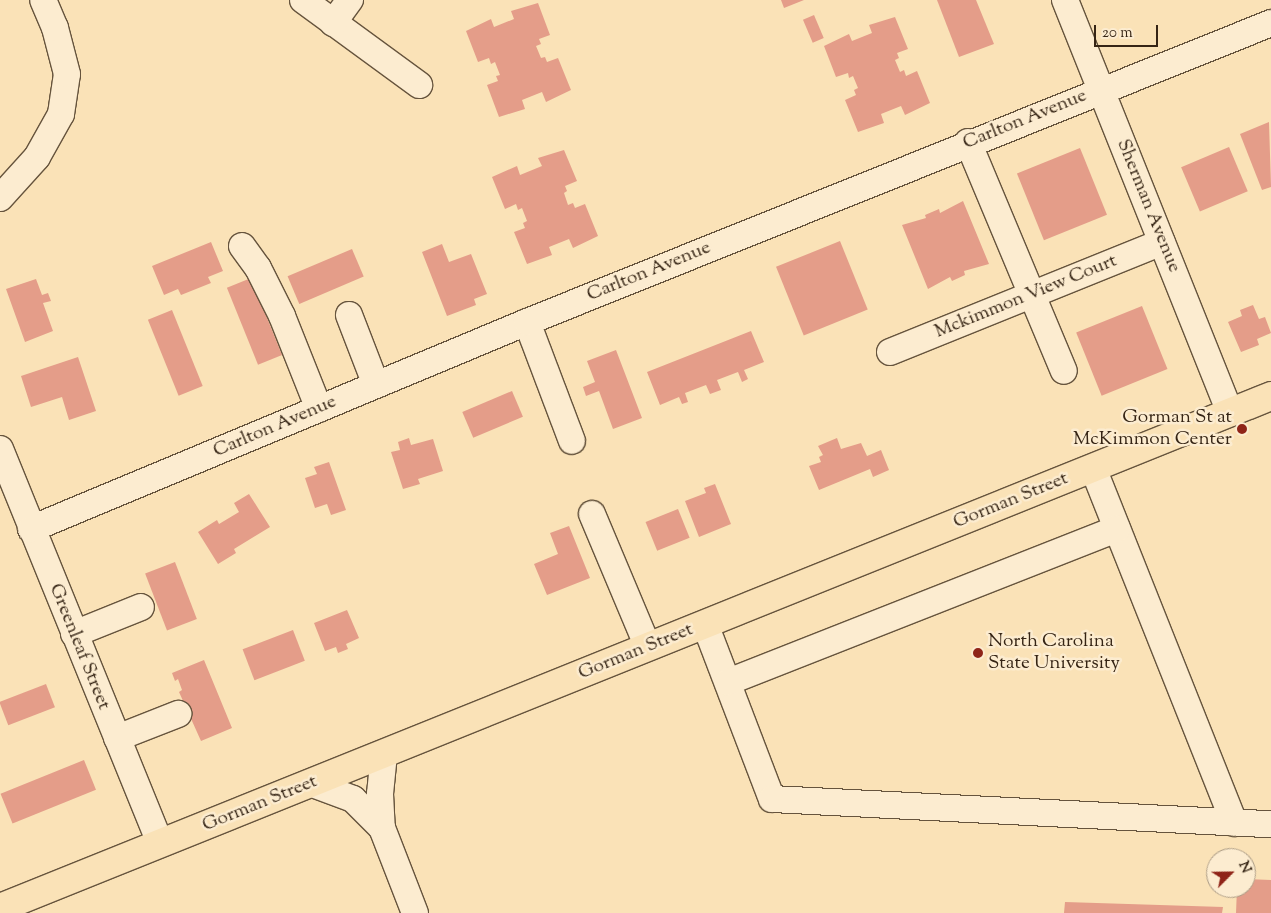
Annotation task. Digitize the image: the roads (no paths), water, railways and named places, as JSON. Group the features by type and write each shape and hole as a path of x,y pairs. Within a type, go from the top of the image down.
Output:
{"main road":[{"name":"Gorman Street","path":"0,908 1271,396"}],"street":[{"path":"0,198 37,157 62,114 67,74 55,28 43,0"},
{"path":"303,0 333,24 419,85"},
{"path":"333,24 350,0"},
{"name":"Sherman Avenue","path":"1065,0 1230,412"},
{"name":"Carlton Avenue","path":"31,529 319,408 968,142 1271,23"},
{"path":"968,142 1064,371"},
{"name":"Mckimmon View Court","path":"890,352 1162,242"},
{"path":"242,246 258,268 282,316 319,408"},
{"path":"349,315 376,385"},
{"path":"528,322 572,440"},
{"name":"Greenleaf Street","path":"0,450 160,844"},
{"path":"1092,468 1234,823"},
{"path":"592,514 648,647"},
{"path":"728,682 1117,529"},
{"path":"74,634 141,607"},
{"path":"706,624 772,799 1271,824"},
{"path":"117,738 178,714"},
{"path":"384,754 380,794 382,828 415,913"},
{"path":"310,784 353,799 382,828"}],"place":[{"name":"Gorman St at McKimmon Center","path":"1242,429"},
{"name":"North Carolina State University","path":"978,653"}]}
